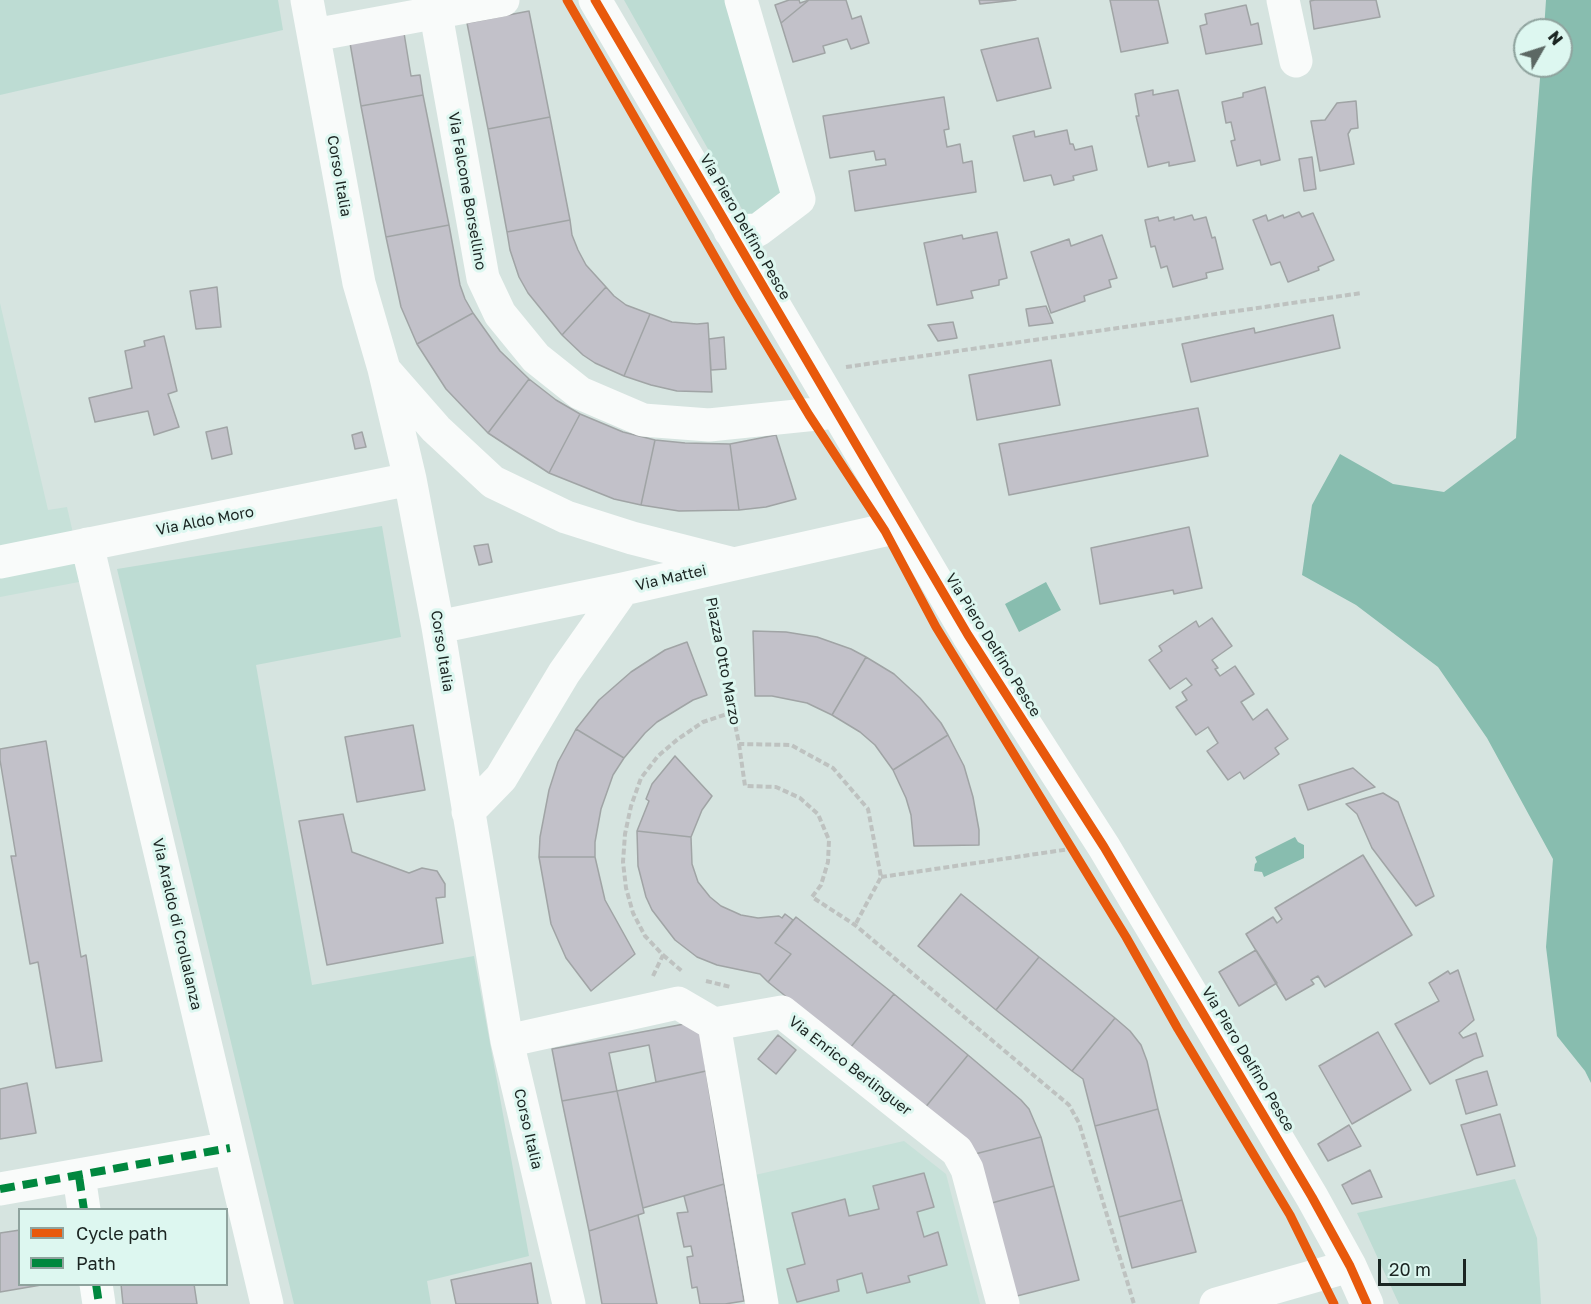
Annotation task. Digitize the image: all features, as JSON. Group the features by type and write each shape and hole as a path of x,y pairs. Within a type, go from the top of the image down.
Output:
{"street":[{"name":"Corso Italia","path":"307,0 358,283 384,369 410,479 438,627 507,1041 569,1304"},
{"path":"314,35 503,0"},
{"name":"Via Piero Delfino Pesce","path":"595,0 968,635 1104,847 1312,1197 1350,1266 1367,1304"},
{"path":"730,231 758,230 799,199 741,0"},
{"path":"1282,0 1296,61"},
{"name":"Via Falcone Borsellino","path":"436,14 483,278 500,314 536,358 580,393 643,420 709,425 836,412"},
{"path":"384,369 436,429 493,482 566,517 719,567"},
{"name":"Via Aldo Moro","path":"0,562 410,479"},
{"name":"Via Mattei","path":"438,627 623,589 903,526"},
{"name":"Via Araldo di Crollalanza","path":"87,544 267,1304"},
{"path":"468,812 501,778 564,673 623,589"},
{"path":"507,1041 678,1003 714,1024 762,1304"},
{"name":"Via Enrico Berlinguer","path":"714,1024 782,1012 957,1151 967,1169 1003,1304"},
{"path":"0,1189 230,1148"},
{"path":"79,1176 84,1208"},
{"path":"1216,1304 1350,1266"},
{"path":"96,1286 99,1304"}],"path":[{"path":"813,372 1362,293"},
{"path":"691,977 676,968 645,936 633,913 626,888 623,862 626,834 631,806 641,778 658,756 703,722 733,712"},
{"path":"739,744 745,786 776,787 800,798 818,814 829,840 829,851 828,862 820,885 812,897 855,925 1069,1105 1078,1123 1134,1304"},
{"path":"1066,839 1078,859"},
{"path":"855,925 880,877 1072,849"},
{"path":"637,1012 663,955"},
{"path":"701,980 732,988"}],"shaded area":[{"path":"0,0 278,0 283,30 0,95"},
{"path":"624,0 732,0 783,202 748,220"},
{"path":"1546,0 1591,0 1591,1083 1585,1071 1557,1036 1546,947 1553,859 1487,738 1438,667 1356,605 1302,575 1312,505 1340,454 1393,484 1444,492 1516,438 1540,78 1573,78 1573,18 1545,18"},
{"path":"0,303 48,510 67,507 84,581 0,597"},
{"path":"382,526 401,637 256,665 312,985 474,956 529,1256 427,1281 431,1304 294,1304 117,569"},
{"path":"1046,582 1061,610 1019,632 1005,604"},
{"path":"1295,837 1304,845 1304,858 1264,877 1262,872 1254,871 1257,862 1255,857"},
{"path":"904,1141 946,1174 980,1304 774,1304 755,1175"},
{"path":"1515,1179 1537,1238 1541,1304 1399,1304 1357,1213"}],"building":[{"path":"789,0 799,0 800,3 809,0 781,23 775,5"},
{"path":"809,0 846,0 852,19 861,16 869,43 851,49 847,39 823,46 825,53 793,62 781,23"},
{"path":"979,0 1016,0 980,4"},
{"path":"1110,0 1158,0 1168,43 1121,52"},
{"path":"1376,0 1380,17 1314,29 1310,1"},
{"path":"1246,5 1251,25 1258,23 1262,44 1206,54 1200,26 1207,24 1205,14"},
{"path":"529,11 550,117 488,129 467,23"},
{"path":"404,33 411,76 420,75 423,95 361,106 350,43"},
{"path":"1038,38 1051,88 997,101 981,50"},
{"path":"1265,87 1280,160 1261,165 1260,160 1237,166 1231,141 1235,140 1231,122 1226,123 1222,102 1243,97 1243,93"},
{"path":"1153,90 1153,95 1178,90 1195,161 1169,166 1169,162 1148,167 1136,116 1139,116 1135,94"},
{"path":"423,95 449,225 386,237 361,106"},
{"path":"944,97 949,129 944,130 947,147 960,144 963,163 972,161 976,192 855,211 849,171 886,165 885,159 876,160 874,151 830,158 823,116"},
{"path":"1356,101 1358,128 1351,129 1348,134 1354,164 1320,171 1311,121 1325,120 1337,103"},
{"path":"550,117 570,220 507,232 488,129"},
{"path":"1067,130 1070,144 1073,144 1075,150 1092,146 1097,170 1073,176 1074,180 1054,185 1051,175 1024,181 1013,136 1034,131 1035,137"},
{"path":"1312,157 1316,189 1304,191 1299,159"},
{"path":"1299,212 1302,217 1313,213 1334,260 1318,267 1319,270 1288,282 1280,262 1271,265 1253,220 1266,215 1268,221"},
{"path":"1192,215 1194,220 1206,217 1212,238 1215,237 1223,269 1206,273 1207,278 1173,287 1167,266 1161,268 1155,246 1151,247 1145,220 1158,217 1159,221 1174,217 1174,220"},
{"path":"570,220 572,235 586,265 606,287 562,335 528,293 519,277 507,232"},
{"path":"449,225 460,285 473,313 417,344 401,307 386,237"},
{"path":"997,232 1007,278 999,280 999,285 971,291 973,298 937,305 924,243 962,235 963,239"},
{"path":"1102,235 1117,278 1109,280 1111,287 1084,296 1085,301 1051,313 1031,252 1069,239 1071,246"},
{"path":"217,287 221,327 196,329 190,291"},
{"path":"606,287 626,305 650,314 624,376 595,363 562,335"},
{"path":"1046,306 1053,323 1029,326 1026,309"},
{"path":"473,313 500,351 529,379 488,433 446,389 417,344"},
{"path":"650,314 672,322 708,323 712,392 677,391 624,376"},
{"path":"1333,315 1340,348 1191,382 1182,344 1254,328 1255,333"},
{"path":"953,322 957,338 938,341 928,325"},
{"path":"164,336 177,391 168,394 179,427 154,435 148,411 95,422 89,398 132,388 125,351 145,346 144,341"},
{"path":"724,337 726,369 711,370 709,339"},
{"path":"1051,360 1060,405 977,420 969,375"},
{"path":"529,379 556,400 580,414 549,473 488,433"},
{"path":"1198,408 1208,456 1009,495 999,444"},
{"path":"580,414 623,432 655,440 641,505 614,499 549,473"},
{"path":"227,427 232,454 212,459 206,432"},
{"path":"362,432 366,447 355,449 352,435"},
{"path":"776,435 796,499 766,507 739,510 730,444"},
{"path":"655,440 730,444 739,510 679,511 641,505"},
{"path":"1189,527 1202,588 1174,594 1173,590 1100,604 1091,548"},
{"path":"488,544 492,562 479,565 474,546"},
{"path":"1212,618 1232,646 1212,660 1218,668 1215,669 1220,676 1235,666 1254,694 1241,702 1253,720 1267,709 1288,739 1275,748 1279,754 1244,779 1240,772 1228,780 1207,751 1218,743 1208,727 1196,735 1176,707 1187,700 1182,692 1192,685 1186,678 1170,689 1149,660 1162,651 1159,646 1196,621 1199,627"},
{"path":"753,631 786,632 817,637 866,657 832,715 807,703 772,696 755,696"},
{"path":"687,642 707,695 693,700 657,722 624,758 576,729 599,700 631,672 665,650"},
{"path":"866,657 894,674 920,698 948,735 893,770 875,745 860,732 832,715"},
{"path":"413,725 425,790 357,802 345,737"},
{"path":"576,729 624,758 613,775 601,809 595,842 595,857 539,857 540,837 549,790 558,762"},
{"path":"948,735 964,766 973,797 979,830 979,845 914,846 911,815 893,770"},
{"path":"46,741 81,957 86,955 102,1061 56,1068 38,962 30,964 11,856 16,856 0,760 0,749"},
{"path":"675,756 712,796 702,810 691,837 637,831 649,801 646,799 652,784"},
{"path":"1353,768 1375,787 1308,810 1299,785"},
{"path":"1383,793 1398,802 1434,896 1416,906 1372,848 1357,814 1346,804"},
{"path":"343,814 352,852 409,873 422,868 437,871 445,884 445,897 436,898 443,943 327,965 299,821"},
{"path":"637,831 691,837 692,864 698,882 721,906 741,915 782,918 785,914 793,920 775,943 791,954 768,982 760,974 717,965 697,957 675,940 652,910 646,897 638,866"},
{"path":"1363,855 1412,935 1325,987 1318,976 1311,980 1314,984 1286,1000 1246,934 1273,917 1277,923 1282,919 1275,908"},
{"path":"539,857 595,857 605,900 635,954 591,991 566,958 551,924"},
{"path":"961,894 1039,957 996,1010 918,946"},
{"path":"796,917 894,994 850,1048 768,982 791,954 775,943"},
{"path":"1256,950 1277,983 1239,1006 1219,972"},
{"path":"1039,957 1115,1018 1072,1071 996,1010"},
{"path":"1458,970 1474,1020 1459,1033 1463,1038 1476,1033 1483,1056 1430,1084 1395,1024 1439,1001 1429,983 1448,971 1450,974"},
{"path":"894,994 968,1055 924,1109 850,1048"},
{"path":"1115,1018 1141,1045 1158,1109 1095,1126 1083,1079 1072,1071"},
{"path":"700,1021 706,1071 656,1082 649,1045 609,1053 617,1091 562,1101 552,1049"},
{"path":"1378,1032 1411,1090 1352,1124 1319,1066"},
{"path":"778,1035 796,1050 776,1074 758,1059"},
{"path":"968,1055 1021,1100 1029,1109 1041,1137 975,1154 924,1109"},
{"path":"706,1071 724,1184 643,1208 617,1091"},
{"path":"1487,1071 1497,1105 1466,1114 1456,1080"},
{"path":"27,1083 36,1133 0,1139 0,1089"},
{"path":"617,1091 644,1213 589,1231 562,1101"},
{"path":"1158,1109 1182,1200 1119,1217 1095,1126"},
{"path":"1500,1114 1515,1166 1477,1175 1461,1125"},
{"path":"1349,1125 1361,1146 1328,1161 1318,1144"},
{"path":"1041,1137 1054,1186 988,1204 975,1154"},
{"path":"1370,1170 1382,1197 1352,1204 1342,1185"},
{"path":"924,1173 934,1207 917,1212 924,1237 938,1232 947,1265 908,1276 910,1282 867,1293 862,1273 837,1280 839,1291 797,1302 787,1269 805,1264 792,1213 845,1199 849,1216 879,1209 873,1186"},
{"path":"724,1184 744,1301 700,1304 697,1287 692,1288 687,1257 693,1256 691,1246 684,1247 677,1213 688,1212 684,1196"},
{"path":"1054,1186 1079,1280 1013,1297 988,1204"},
{"path":"1182,1200 1196,1252 1132,1268 1119,1217"},
{"path":"638,1215 657,1304 602,1304 589,1231"},
{"path":"18,1230 18,1286 35,1286 0,1292 0,1233"},
{"path":"531,1263 538,1304 456,1304 451,1280"},
{"path":"121,1286 194,1286 197,1304 123,1304"}],"marked path":[{"path":"0,1189 230,1148"},
{"path":"79,1176 84,1208"},
{"path":"96,1286 99,1304"}],"cycle path":[{"path":"567,0 739,299 809,415 885,531 936,627 1126,937 1178,1029 1290,1215 1334,1304"},
{"path":"595,0 968,635 1104,847 1312,1197 1350,1266 1367,1304"}]}
